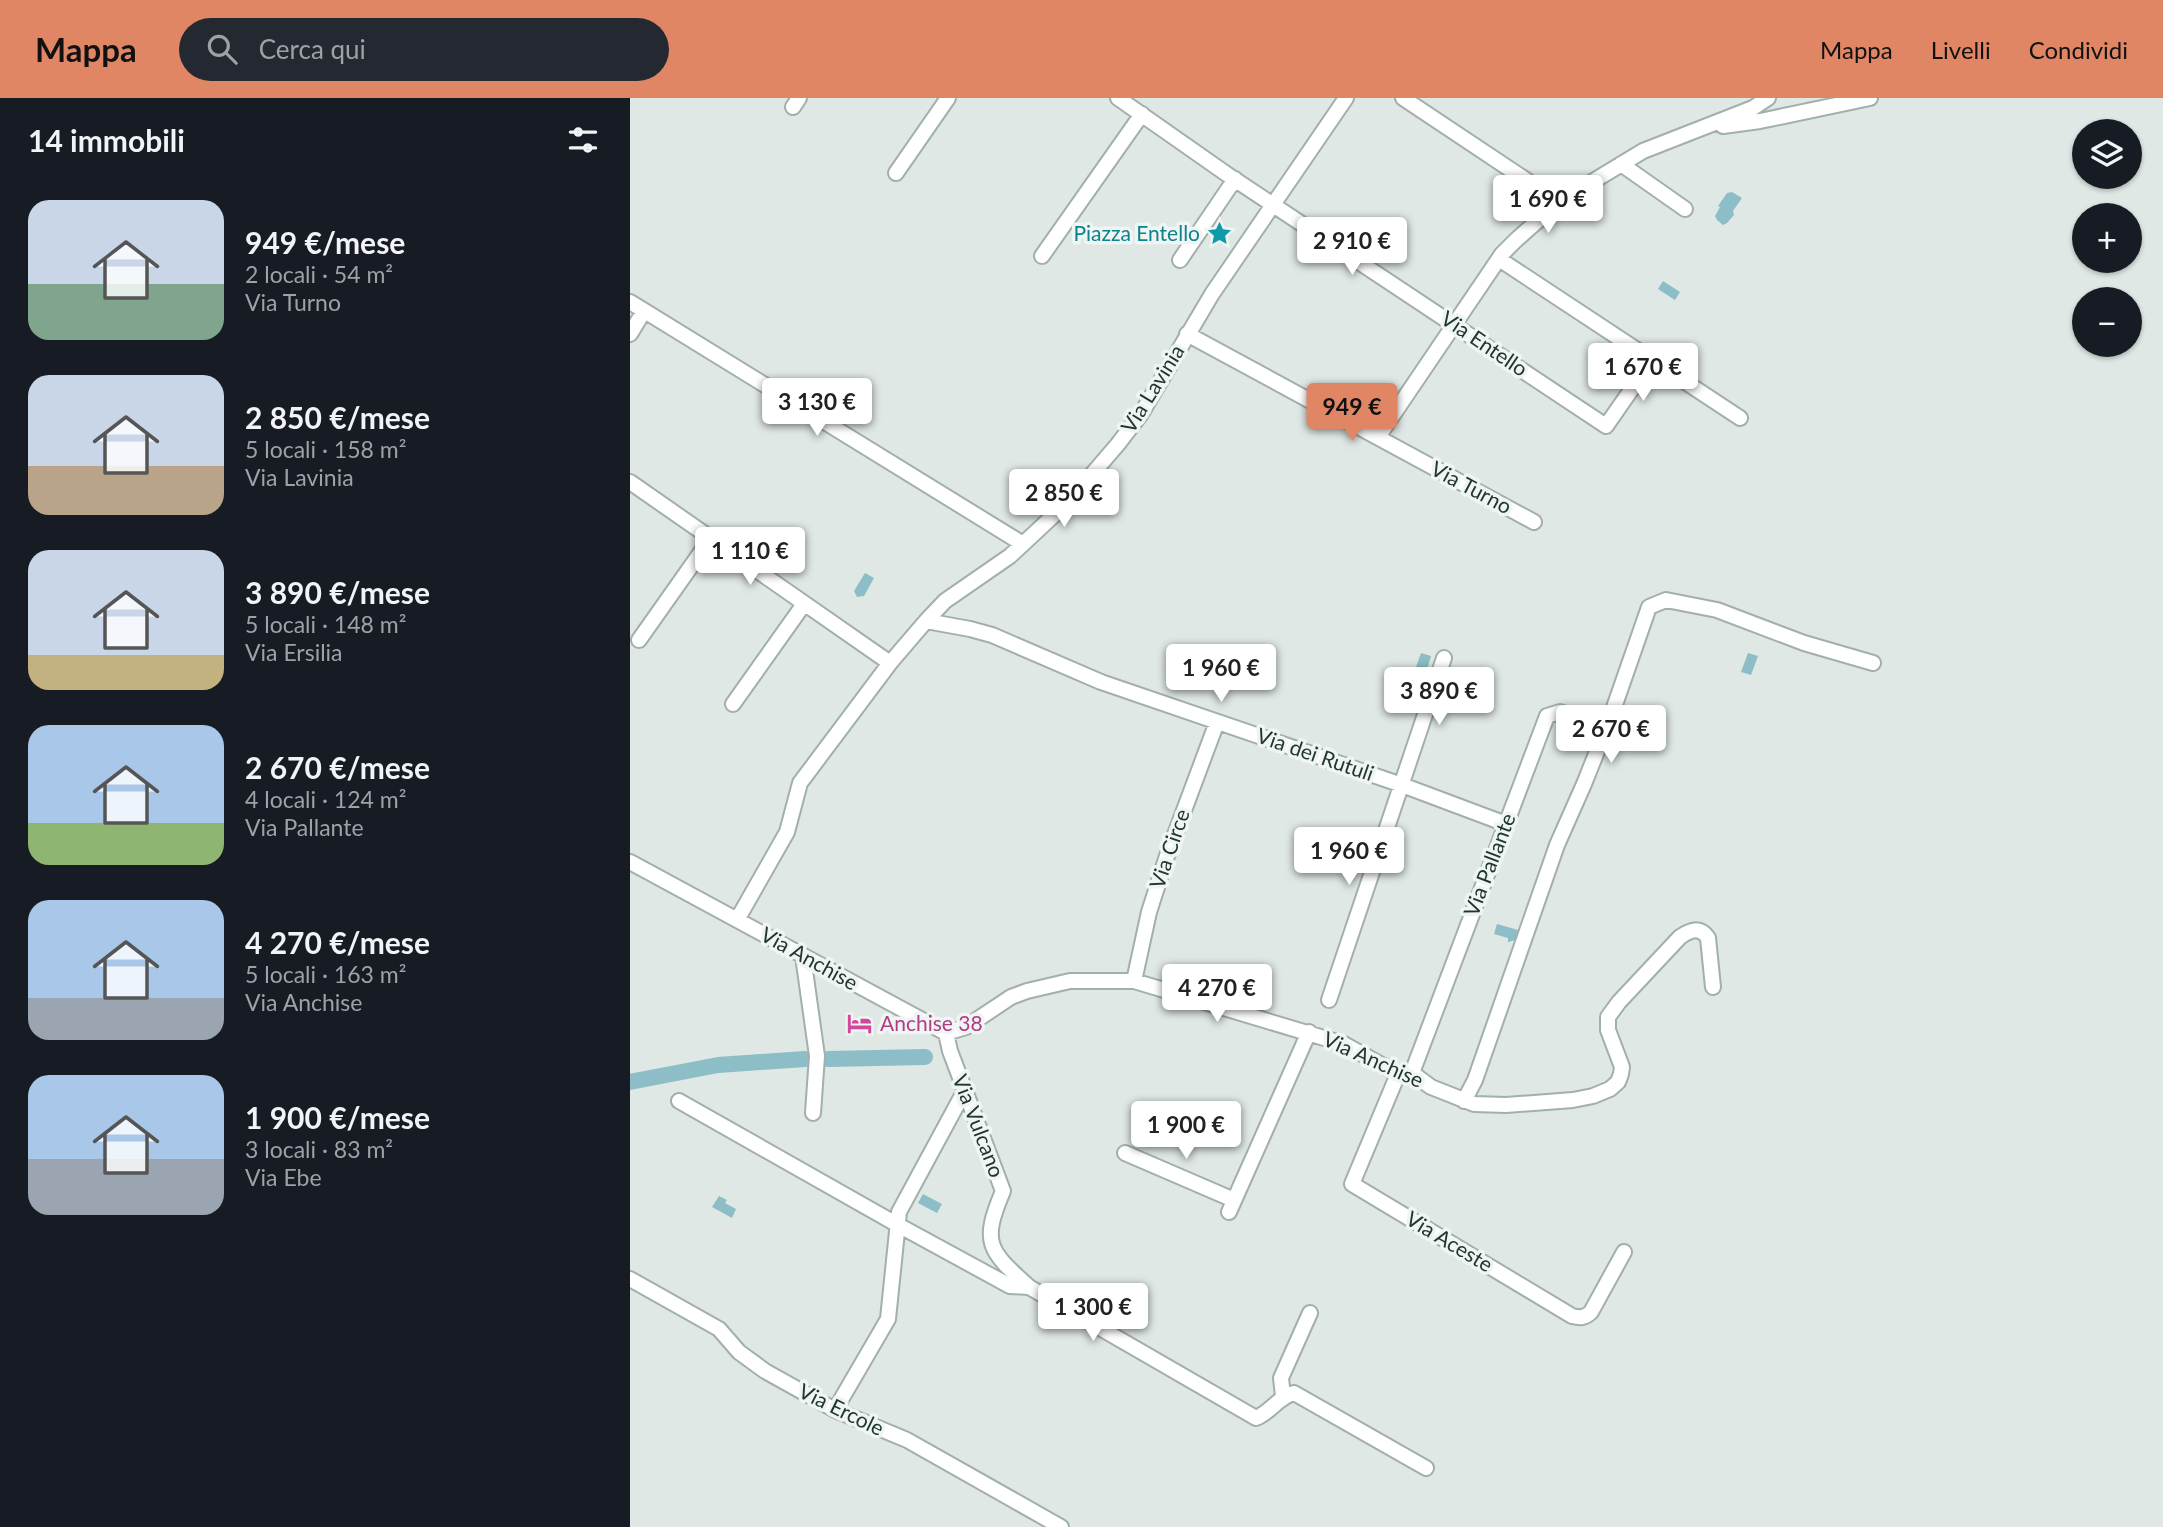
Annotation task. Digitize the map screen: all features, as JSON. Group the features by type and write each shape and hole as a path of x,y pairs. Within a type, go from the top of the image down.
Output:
{"street":[{"path":"896,173 948,98"},
{"name":"Via Entello","path":"1118,98 1606,426 1652,360"},
{"name":"Via Lavinia","path":"737,920 787,832 800,783 890,663 926,621 945,601 1010,556 1070,500 1141,415 1187,334 1346,98"},
{"path":"1403,98 1559,202"},
{"path":"1378,437 1499,259 1559,202 1643,151 1753,108 1768,98"},
{"path":"1701,129 1759,121 1870,98"},
{"path":"1042,256 1142,114"},
{"path":"1621,164 1685,209"},
{"path":"1180,260 1235,179"},
{"path":"1499,259 1740,418"},
{"path":"630,302 1023,544"},
{"path":"630,334 645,311"},
{"name":"Via Turno","path":"1187,334 1534,522"},
{"path":"630,482 890,663"},
{"path":"639,640 711,538"},
{"path":"1464,1101 1475,1080 1557,845 1606,728 1649,607 1666,600 1717,610 1804,643 1873,663"},
{"path":"733,704 804,604"},
{"name":"Via dei Rutuli","path":"926,621 992,635 1101,682 1402,785 1506,824"},
{"path":"1329,1000 1444,658"},
{"name":"Via Pallante","path":"1405,1074 1547,716 1560,712 1606,728"},
{"name":"Via Circe","path":"1134,981 1153,901 1217,722"},
{"name":"Via Anchise","path":"630,862 946,1033 966,1027 1011,997 1027,991 1070,981 1134,981 1344,1044 1432,1087 1474,1104 1506,1105 1573,1100 1610,1089 1618,1082 1622,1067 1608,1030 1608,1017 1680,937 1688,932 1699,930 1708,938 1713,987"},
{"path":"803,956 817,1056 813,1113"},
{"path":"1125,1153 1231,1206 1309,1032"},
{"name":"Via Vulcano","path":"946,1033 950,1051 1003,1191 992,1217 989,1236 999,1258 1029,1287 1256,1418 1268,1411 1283,1396"},
{"name":"Via Aceste","path":"1405,1074 1352,1184 1577,1318 1591,1312 1624,1252"},
{"path":"835,1410 888,1319 899,1212 965,1090"},
{"path":"680,1101 1010,1286 1029,1287"},
{"name":"Via Ercole","path":"630,1279 719,1329 739,1352 765,1371 835,1410 907,1440 1061,1527"},
{"path":"1310,1313 1281,1378 1283,1396 1301,1396 1426,1468"}],"water":[{"path":"1732,192 1742,198 1733,211 1734,215 1723,225 1715,216 1727,193"},
{"path":"1663,281 1680,292 1675,300 1658,289"},
{"path":"865,573 874,578 864,596 857,597 854,591"},
{"path":"1421,653 1431,656 1426,673 1415,670"},
{"path":"1748,653 1758,656 1751,675 1741,672"},
{"path":"1497,924 1518,930 1515,940 1508,942 1508,938 1494,934"},
{"path":"923,1194 942,1204 937,1213 918,1203"},
{"path":"719,1196 736,1209 732,1218 712,1207"}],"waterway":[{"path":"828,1059 925,1057"},
{"path":"630,1082 718,1065 805,1059"}],"place":[{"name":"Piazza Entello","path":"1220,234"},
{"name":"Anchise 38","path":"860,1024"}]}
